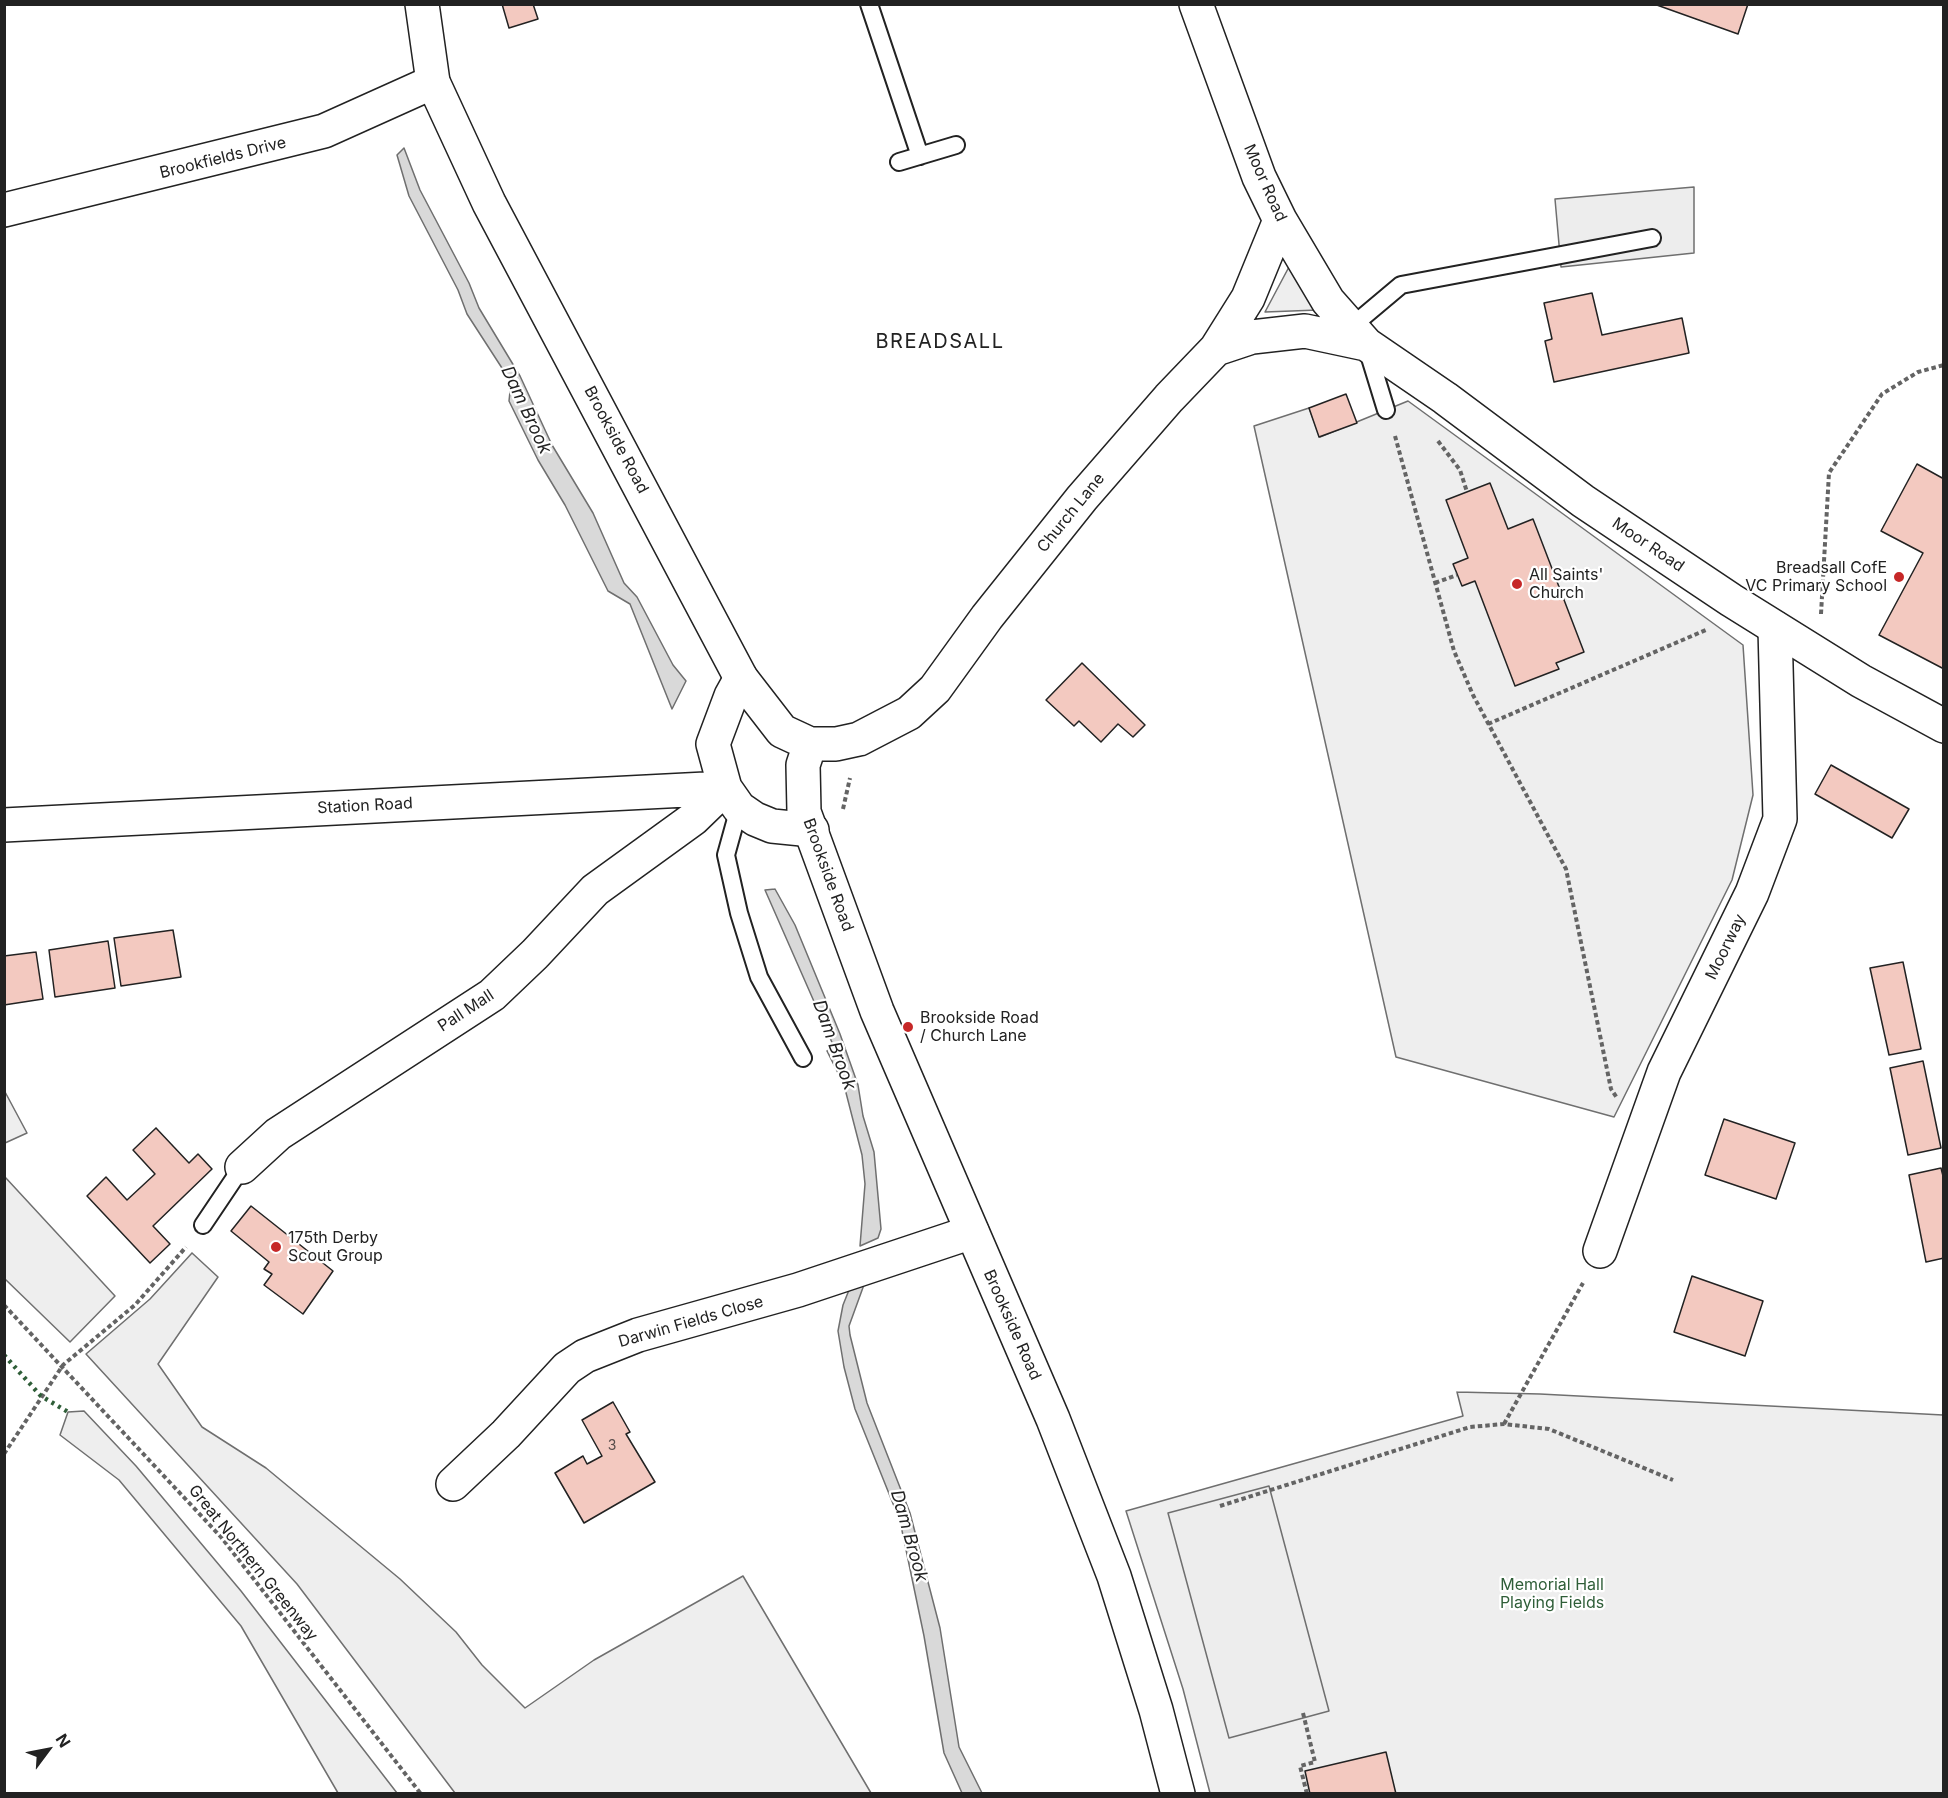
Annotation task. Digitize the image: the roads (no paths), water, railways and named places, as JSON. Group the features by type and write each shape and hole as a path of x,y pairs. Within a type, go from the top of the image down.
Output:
{"street":[{"name":"Brookside Road","path":"422,4 433,82 489,204 741,678 782,731 810,744 803,765 801,794 804,812 877,1011 1053,1419 1114,1576 1156,1710 1178,1794"},
{"name":"Moor Road","path":"1196,4 1259,177 1280,220 1328,301 1358,335 1583,501 1762,620 1820,656 1944,726"},
{"name":"Brookfields Drive","path":"4,210 324,132 433,82"},
{"name":"Church Lane","path":"810,744 836,744 859,740 909,713 936,689 987,617 1082,498 1169,398 1216,349 1248,298 1280,220"},
{"name":"Moor Road","path":"1216,349 1252,337 1305,331 1358,335"},
{"name":"Moorway","path":"1600,1251 1664,1072 1752,893 1780,819 1762,620"},
{"path":"741,678 731,696 713,744 732,798 754,819 772,826 812,830"},
{"name":"Station Road","path":"4,825 732,798"},
{"name":"Pall Mall","path":"242,1167 278,1134 492,995 595,890 693,819 732,798"},
{"name":"Darwin Fields Close","path":"453,1484 506,1434 561,1374 585,1356 638,1335 798,1290 972,1232"}],"lane":[{"path":"869,4 920,156"},
{"path":"899,162 956,145"},
{"path":"1388,413 1358,335 1401,285 1652,238"},
{"path":"732,798 726,855 739,913 759,977 803,1058"},
{"name":"Pall Mall","path":"203,1225 242,1167"}],"water":[{"name":"Dam Brook","path":"404,148 420,190 469,283 479,308 520,376 552,445 593,513 624,583 637,597 673,665 686,681 672,709 630,604 608,591 509,401 511,382 467,314 458,290 409,196 397,155"},
{"name":"Dam Brook","path":"775,889 795,925 840,1034 858,1085 863,1116 874,1152 881,1229 878,1238 860,1246 865,1184 862,1155 844,1085 827,1051 834,1047 765,890"},
{"name":"Dam Brook","path":"865,1282 849,1326 850,1335 867,1403 910,1513 940,1628 959,1747 982,1793 962,1793 944,1753 924,1636 900,1521 855,1409 844,1367 838,1331 843,1305 851,1285"}],"place":[{"name":"Breadsall CofE VC Primary School","path":"1899,577"},
{"name":"All Saints' Church","path":"1517,584"},
{"name":"Brookside Road / Church Lane","path":"908,1027"},
{"name":"175th Derby Scout Group","path":"276,1247"}],"district":[{"name":"BREADSALL","path":"940,342"}],"park label":[{"name":"Memorial Hall Playing Fields","path":"1552,1594"}]}
